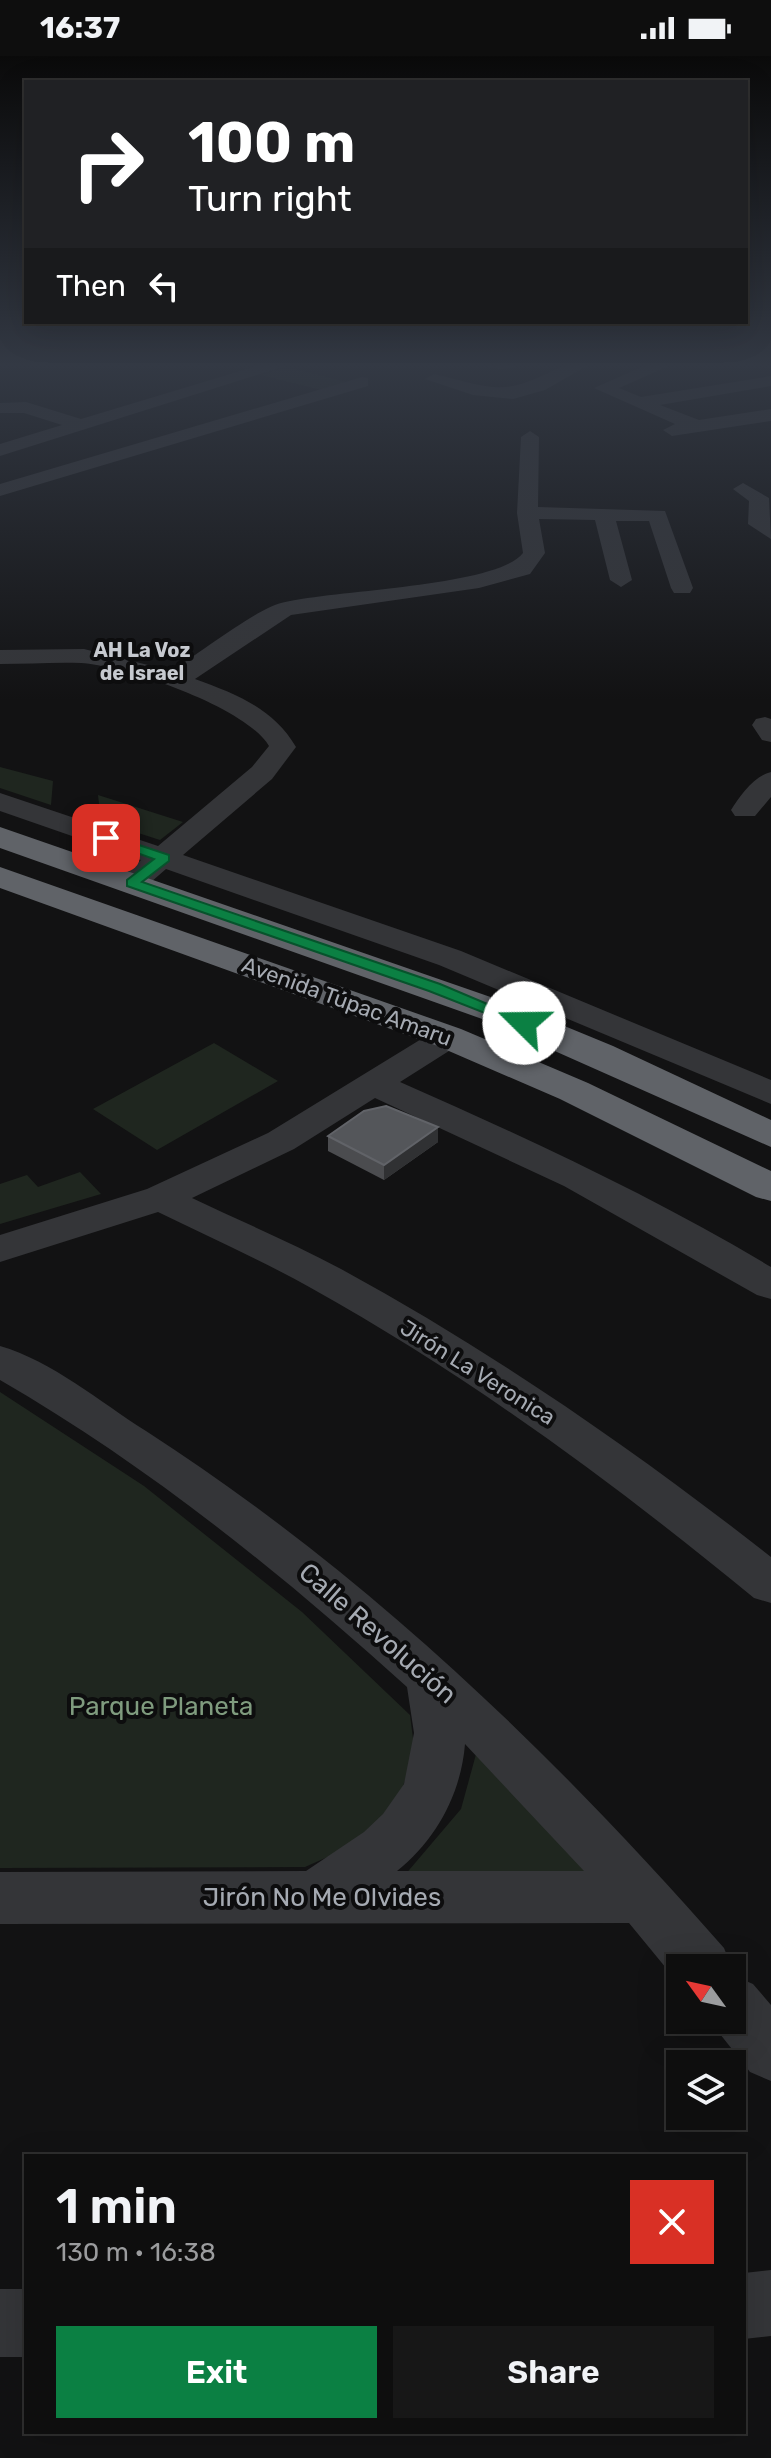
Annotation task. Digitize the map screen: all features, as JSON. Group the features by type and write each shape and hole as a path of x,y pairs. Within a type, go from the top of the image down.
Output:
{"highway":[{"name":"Avenida Túpac Amaru","path":"0,837 434,988 550,1034 771,1135"},
{"name":"Avenida Túpac Amaru","path":"0,877 448,1037 574,1091 771,1188"},
{"path":"550,1034 581,1011"}],"street":[{"path":"1,490 51,475"},
{"path":"176,680 284,609 444,587 522,569 534,553 527,513 528,475"},
{"path":"743,489 759,498 759,524 771,533"},
{"path":"527,513 658,515 682,588"},
{"path":"604,514 621,580"},
{"path":"0,657 84,656 176,680 251,714 269,727 283,747 262,773 132,883"},
{"path":"745,810 771,780"},
{"path":"0,801 450,958 771,1093"},
{"path":"0,1249 161,1198 281,1141 376,1085 448,1037"},
{"path":"376,1085 586,1181 771,1285"},
{"name":"Jirón La Veronica","path":"161,1198 323,1277 492,1376 669,1499 771,1584"},
{"name":"Calle Revolución","path":"0,1361 167,1464 297,1561 432,1678 536,1779 644,1897 691,1954"},
{"path":"315,1897 375,1858 415,1818 435,1782 440,1732 432,1678"},
{"name":"Jirón No Me Olvides","path":"0,1898 644,1897"},
{"path":"746,2021 771,2051"},
{"path":"746,2306 771,2303"},
{"path":"0,2323 24,2323"}],"green space":[{"path":"0,767 53,781 51,805 0,788"},
{"path":"98,795 183,822 160,840 101,821"},
{"path":"214,1043 278,1081 157,1150 93,1109"},
{"path":"80,1172 101,1194 0,1224 0,1184 27,1175 38,1187"},
{"name":"Parque Planeta","path":"0,1392 144,1486 302,1612 410,1715 415,1754 394,1810 357,1844 305,1867 0,1868"},
{"path":"478,1747 605,1873 404,1876 461,1809"}],"building":[{"path":"386,1106 438,1127 384,1165 328,1136 364,1111"}],"district":[{"name":"AH La Voz de Israel","path":"142,662"}],"route":[{"path":"106,838 164,858 132,883 434,988 524,1023"}]}
